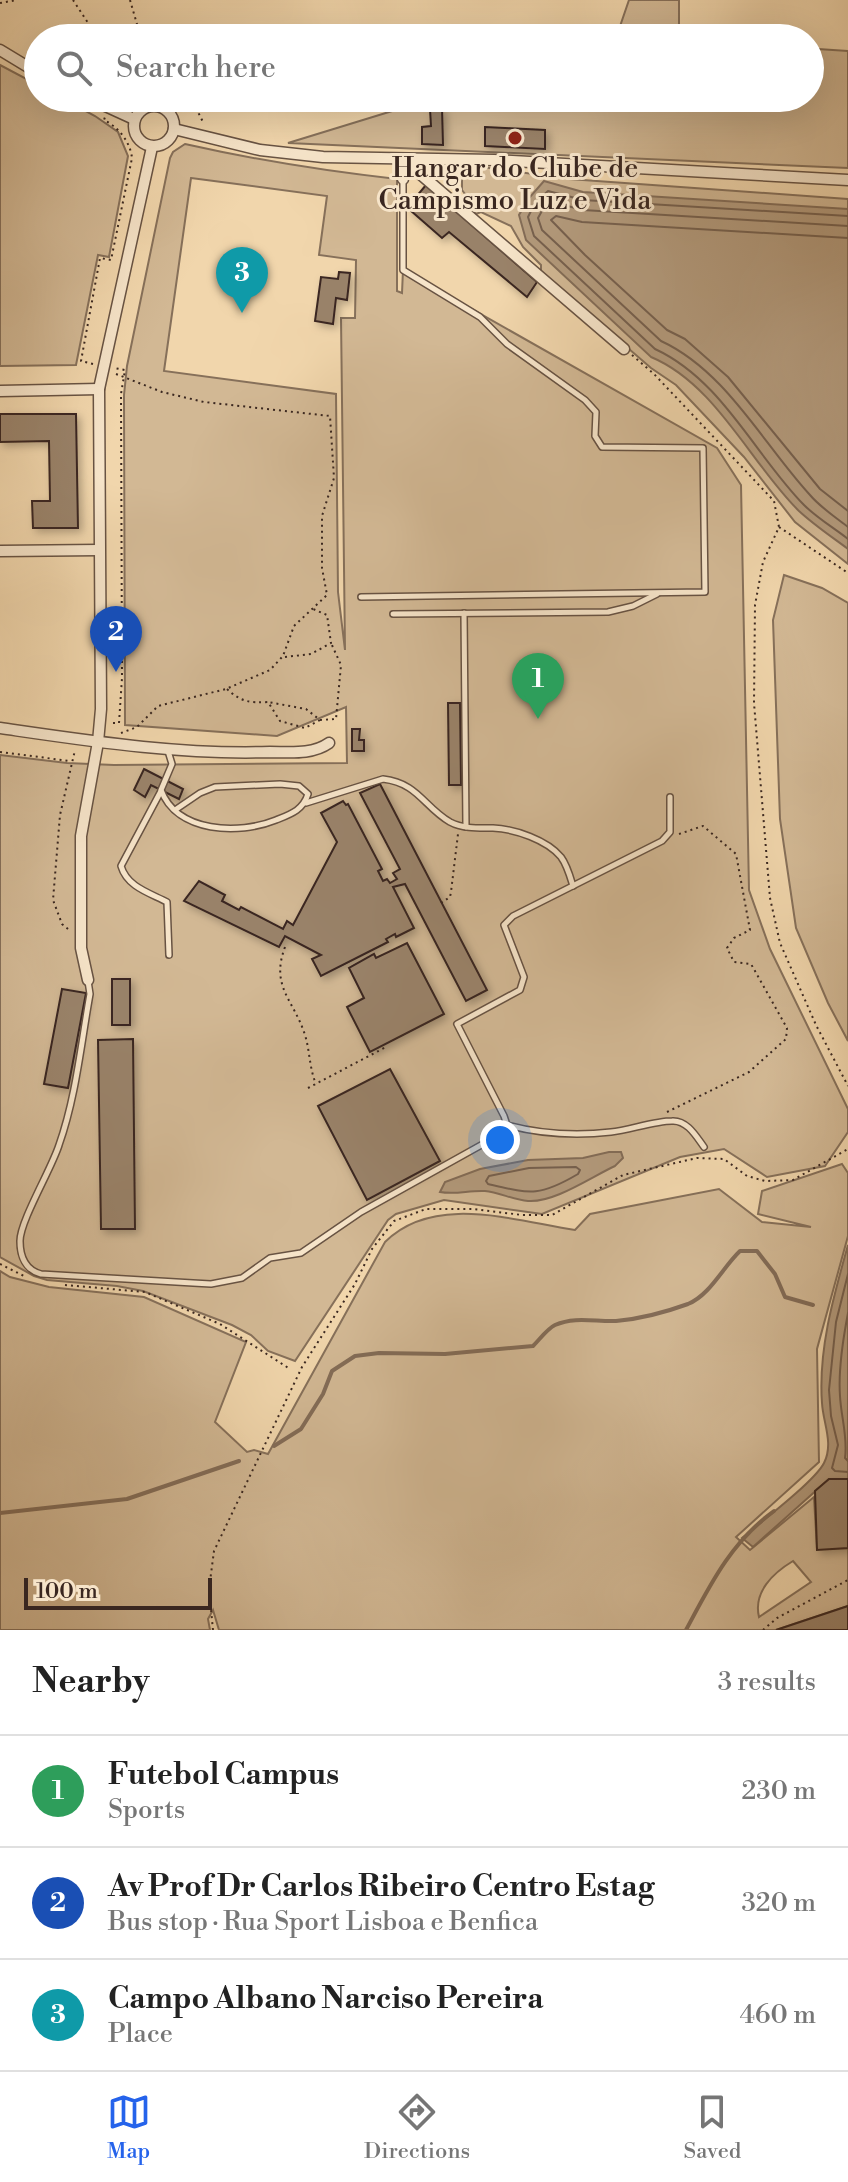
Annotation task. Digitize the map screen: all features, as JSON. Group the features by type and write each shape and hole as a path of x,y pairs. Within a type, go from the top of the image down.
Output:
{"street":[{"path":"0,50 24,65"},
{"path":"119,112 134,119"},
{"path":"140,112 134,119 136,137 152,147 164,144 174,129 172,116 168,112"},
{"path":"174,129 287,154 404,160 494,160 848,180"},
{"path":"88,980 81,948 81,836 98,742 101,631 99,389 152,147"},
{"path":"403,179 404,160"},
{"path":"404,160 624,349"},
{"path":"0,391 99,389"},
{"path":"0,551 99,550"},
{"path":"0,728 168,751 318,751 329,743"}],"lane":[{"path":"361,597 705,592 703,448 602,447 595,436 596,412 585,400 507,344 480,317 403,270 403,179"},
{"path":"393,614 608,612 633,606 659,593"},
{"path":"462,826 464,613"},
{"path":"168,751 172,764 121,866 124,876 132,885 167,902 169,955"},
{"path":"161,790 166,804 189,819 218,829 243,829 293,813 305,804 383,779 396,780 409,786 443,817 462,826 505,829 530,837 560,855 573,886"},
{"path":"175,810 215,787 254,785 299,786 308,794 305,804"},
{"path":"670,797 670,832 666,836 513,916 504,925 524,977 520,990 457,1024 507,1125 535,1132 572,1134 611,1132 673,1120 685,1124 704,1147"},
{"path":"88,980 90,994 67,1117 59,1146 21,1233 22,1256 28,1268 36,1273 211,1284 242,1278 270,1258 301,1253 361,1212 501,1134 507,1125"}],"path":[{"path":"0,3 17,0"},
{"path":"73,0 89,24"},
{"path":"130,0 137,24"},
{"path":"198,112 212,139"},
{"path":"624,349 654,374 774,501 779,527 763,562 755,605 754,703 770,898 785,954 816,1025 848,1086"},
{"path":"98,742 137,727 158,706 226,689 270,670 283,656 294,626 327,595 322,568 322,516 334,478 330,416 204,402 162,392 103,370"},
{"path":"779,527 848,573"},
{"path":"268,702 280,721 305,728 320,720 336,719 341,665 331,643 327,615 313,609"},
{"path":"283,656 311,654 331,643"},
{"path":"226,689 249,703 268,702 306,709 320,720"},
{"path":"0,752 71,761"},
{"path":"441,903 450,897 462,826"},
{"path":"659,1116 749,1072 786,1039 787,1028 751,964 734,962 727,948 734,938 750,930 736,854 703,826 666,836"},
{"path":"285,947 279,964 281,984 307,1041 309,1067 316,1084"},
{"path":"308,1088 386,1047"},
{"path":"213,1630 209,1589 214,1551 302,1367 355,1284 372,1249 394,1221 426,1209 552,1215 623,1175 697,1158 724,1159 747,1176 765,1181 793,1180 848,1149"},
{"path":"0,1264 26,1277"},
{"path":"63,1285 145,1292 220,1324 290,1369"},
{"path":"765,1629 818,1594 848,1580"}],"shaded area":[{"path":"629,0 679,0 679,24 621,24"},
{"path":"824,49 848,51 848,168 288,143 389,112 824,112"},
{"path":"0,65 24,78 24,112 88,112 118,132 128,156 109,257 98,255 76,365 0,366"},
{"path":"185,144 291,164 397,179 397,291 402,293 403,270 717,448 741,485 749,890 770,949 848,1109 848,1132 825,1166 767,1177 724,1149 680,1157 542,1214 444,1200 396,1214 388,1220 295,1361 268,1351 251,1335 232,1325 143,1291 47,1280 0,1257 0,755 114,765 347,763 346,707 277,736 125,725 124,395 127,366 173,152","holes":["191,178 327,196 319,255 356,260 355,318 341,318 345,650 338,592 336,394 164,371"]},
{"path":"482,167 569,179 848,199 848,564 795,522 744,457 676,385 651,368 541,273 541,265 523,247 511,226 481,212 476,214 466,205 468,198 462,190 462,179 472,169"},
{"path":"784,575 822,588 848,603 848,1041 796,928 780,819 773,620"},
{"path":"842,1164 848,1173 848,1236 817,1349 819,1462 736,1537 750,1550 814,1497 817,1549 848,1548 848,1606 776,1630 219,1630 213,1610 208,1619 210,1630 0,1630 0,1271 10,1277 49,1287 144,1297 246,1342 215,1422 247,1452 254,1450 268,1454 385,1242 405,1227 427,1218 476,1214 575,1230 590,1214 719,1189 762,1222 811,1227 758,1214 762,1191","holes":["793,1561 811,1582 759,1617 759,1599 766,1584"]}],"water":[{"path":"544,181 583,192 848,209 848,549 799,511 714,405 695,386 674,369 651,357 526,240 519,215"},
{"path":"621,1152 623,1158 615,1166 572,1188 538,1201 485,1191 440,1192 445,1182 480,1169 528,1160 583,1158"},
{"path":"848,1245 848,1479 829,1479 753,1547 742,1538 810,1480 827,1456 822,1363 828,1322"}],"building":[{"path":"430,112 442,112 443,145 422,144 422,127 431,126"},
{"name":"Hangar do Clube de Campismo Luz e Vida","path":"485,127 545,130 545,149 485,146"},
{"path":"426,185 537,282 527,297 449,232 442,238 410,210 410,204"},
{"path":"339,272 350,273 347,300 336,298 333,324 315,321 321,277 338,279"},
{"path":"0,414 76,414 78,528 33,528 32,501 50,501 49,441 0,442"},
{"path":"448,703 460,703 461,785 449,785"},
{"path":"352,729 360,729 359,740 364,740 364,751 352,751"},
{"path":"144,769 183,789 179,799 151,785 145,797 134,790"},
{"path":"380,784 487,990 466,1001 405,884 393,887 414,928 396,937 395,934 386,939 388,942 321,976 312,959 321,955 285,936 279,947 184,901 199,881 225,895 222,901 239,910 241,907 283,929 287,921 293,925 337,842 321,813 343,801 348,804 382,869 378,871 383,881 387,879 390,883 397,879 393,873 400,869 360,793"},
{"path":"407,943 444,1014 370,1052 347,1007 364,998 349,968 374,954 376,958"},
{"path":"112,979 130,979 130,1025 112,1025"},
{"path":"62,989 86,993 68,1088 44,1084"},
{"path":"133,1039 135,1229 101,1229 98,1040"},
{"path":"390,1069 440,1161 367,1200 318,1106"},
{"path":"829,1479 848,1479 848,1548 817,1550 815,1491"},
{"path":"848,1606 848,1630 776,1630"}],"waterway":[{"path":"274,1446 301,1429 323,1394 332,1371 355,1356 379,1353 445,1354 533,1346 549,1329 563,1322 616,1321 662,1312 696,1300 740,1251 757,1251 775,1274 785,1297 813,1305"},
{"path":"0,1513 127,1499 239,1461"},
{"path":"686,1630 734,1550 774,1511"}],"place":[{"name":"Hangar do Clube de Campismo Luz e Vida","path":"515,138"},
{"name":"Campo Albano Narciso Pereira","path":"242,313"},
{"name":"Av Prof Dr Carlos Ribeiro Centro Estag","path":"116,672"},
{"name":"Futebol Campus","path":"538,719"}]}
